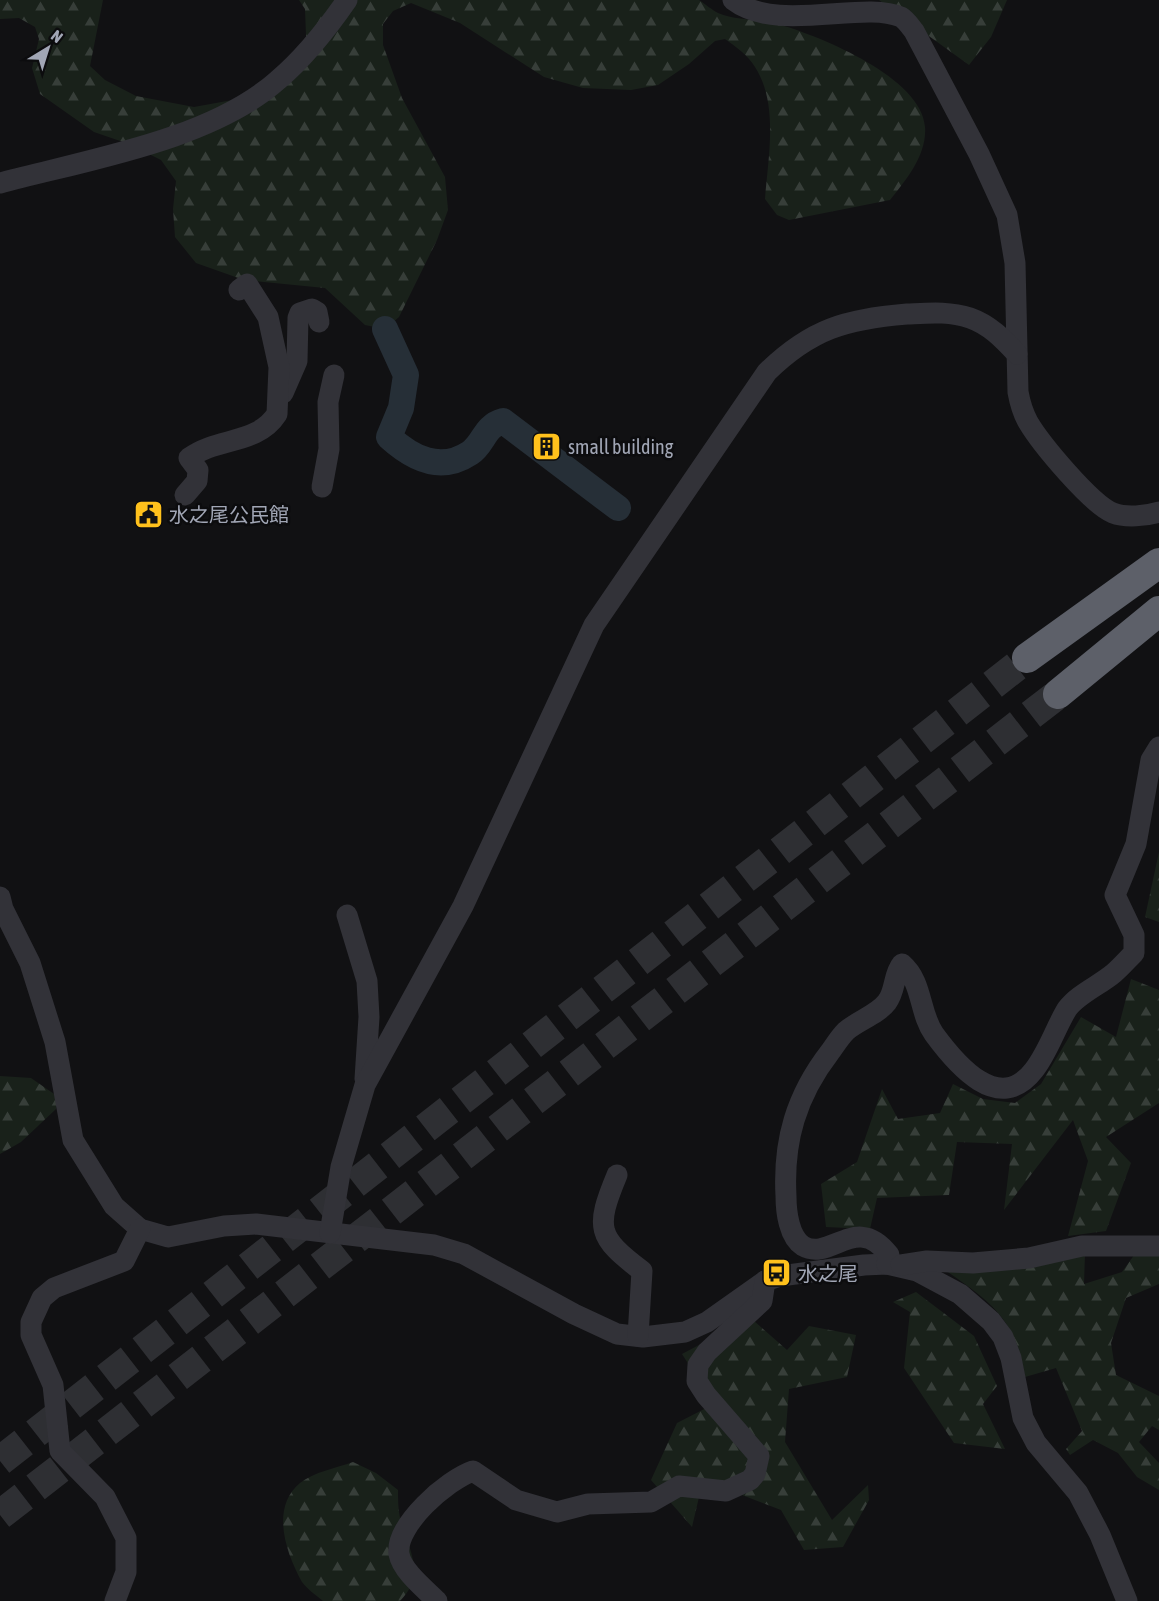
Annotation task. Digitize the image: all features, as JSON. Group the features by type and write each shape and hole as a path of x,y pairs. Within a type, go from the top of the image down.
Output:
{"highway":[{"path":"1027,658 1159,562"},
{"path":"1058,694 1159,611"}],"street":[{"path":"0,183 124,151 186,131 235,110 278,81 322,35 347,0"},
{"path":"733,0 744,8 765,13 882,8 900,16 914,31 979,154 1007,215 1015,263 1018,392 1023,412 1034,431 1077,483 1113,513 1122,515 1159,512"},
{"path":"185,495 197,481 198,470 189,458 198,451 259,433 277,414 279,367 268,317 247,284 239,291"},
{"path":"279,401 297,361 300,314 312,309 317,312 319,322"},
{"path":"330,1233 341,1167 365,1085 463,906 594,625 767,372 784,355 824,329 873,317 950,312 972,319 992,330 1017,354"},
{"path":"322,486 329,449 321,405 334,375"},
{"path":"891,1266 889,1255 880,1243 869,1239 851,1237 814,1250 802,1246 795,1238 789,1222 786,1201 787,1147 809,1079 846,1031 887,1002 897,971 902,964 912,973 932,1031 971,1077 987,1085 1006,1088 1022,1083 1035,1070 1069,1007 1114,973 1134,953 1134,935 1115,895 1136,844 1150,760 1159,747"},
{"path":"0,897 3,909 30,963 55,1042 74,1140 114,1206 140,1230 168,1237 224,1226 256,1224 434,1245 464,1254 574,1314 617,1334 638,1336 685,1332 707,1323 765,1281 814,1270 891,1266 927,1261 973,1263 1029,1258 1082,1245 1159,1246"},
{"path":"347,915 367,981 369,1017 365,1085"},
{"path":"609,1179 602,1230 615,1251 642,1271 638,1336"},
{"path":"115,1601 126,1572 126,1538 105,1497 60,1450 53,1385 31,1335 31,1322 42,1298 54,1288 124,1261 140,1230"},
{"path":"891,1266 916,1271 960,1294 992,1321 1003,1337 1011,1358 1023,1418 1036,1443 1078,1492 1100,1535 1127,1601"},
{"path":"437,1601 406,1569 399,1555 401,1534 414,1517 461,1475 472,1471 481,1474 516,1500 556,1512 588,1504 651,1502 679,1486 726,1491 750,1480 755,1474 759,1456 706,1395 697,1381 698,1365 706,1352 762,1301 765,1281"}],"green space":[{"path":"0,0 103,0 90,66 105,80 136,96 194,107 265,94 307,60 305,9 299,0 699,0 725,16 774,23 799,31 867,62 889,76 907,92 920,109 925,137 914,167 890,200 789,220 777,215 765,199 770,114 762,82 749,59 725,39 715,41 689,64 658,85 631,90 583,88 544,77 460,23 411,3 393,11 383,24 383,45 402,98 445,177 448,210 437,240 399,317 385,329 365,325 325,288 244,280 196,263 175,237 173,209 176,181 161,160 129,144 94,132 40,94 32,68 39,39 35,27 19,18 0,19"},
{"path":"879,0 1007,0 991,37 969,65"},
{"path":"1159,852 1159,922 1145,917"},
{"path":"1131,979 1159,990 1159,1103 1106,1137 1131,1163 1106,1231 1068,1236 1088,1161 1073,1120 1004,1210 1012,1144 957,1142 949,1195 877,1198 870,1229 826,1227 821,1184 857,1162 882,1089 898,1119 940,1113 953,1084 983,1099 1015,1103 1041,1084 1081,1017 1116,1037"},
{"path":"0,1076 31,1078 57,1096 56,1109 21,1142 0,1154"},
{"path":"1137,1251 1159,1252 1159,1284 1126,1298 1111,1343 1116,1375 1159,1396 1159,1430 1152,1426 1139,1442 1159,1463 1159,1490 1137,1477 1118,1453 1093,1440 1070,1455 1066,1449 1082,1431 1056,1368 1025,1377 1021,1357 1008,1326 976,1292 945,1270 1085,1253 1084,1284 1122,1272"},
{"path":"916,1292 974,1336 997,1386 983,1404 1005,1449 954,1443 904,1368 910,1312 893,1302"},
{"path":"745,1313 787,1350 809,1326 856,1335 847,1377 789,1389 785,1442 832,1520 868,1485 869,1500 843,1547 804,1550 781,1510 703,1480 692,1527 651,1480 677,1423 714,1404 682,1354 714,1337"},
{"path":"353,1462 376,1473 398,1490 398,1508 411,1551 414,1571 413,1581 400,1601 323,1601 302,1582 286,1545 283,1518 285,1505 291,1493 300,1483 312,1476"}],"waterway":[{"path":"385,329 406,375 401,408 389,437 398,445 417,457 448,462 470,453 492,427 503,421 618,508"}],"tunnel":[{"path":"0,1461 1027,658"},
{"path":"0,1515 1058,694"}],"place":[{"name":"small building","path":"547,446"},
{"name":"水之尾公民館","path":"148,514"},
{"name":"水之尾","path":"777,1273"}]}
